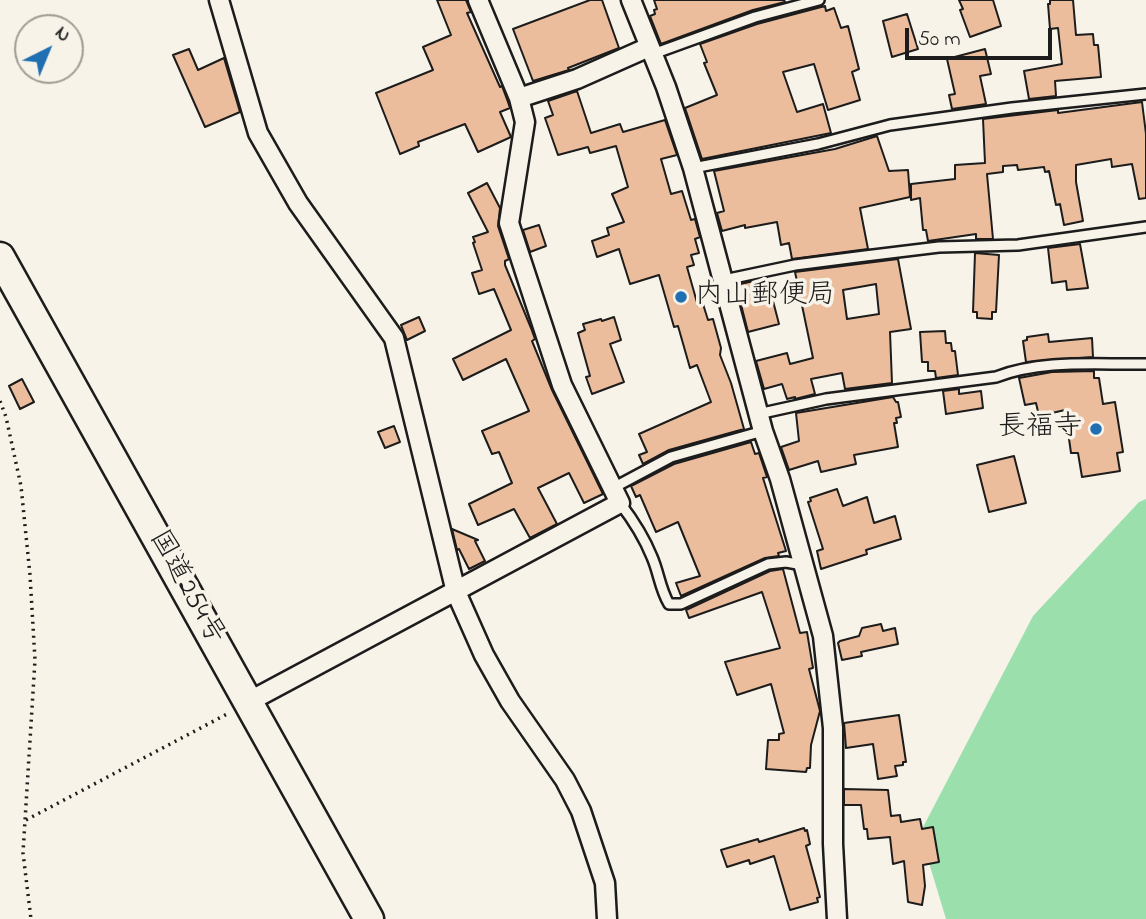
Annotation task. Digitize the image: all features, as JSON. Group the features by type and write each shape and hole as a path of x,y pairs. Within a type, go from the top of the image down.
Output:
{"highway":[{"name":"国道254号","path":"0,257 369,919"}],"street":[{"path":"219,0 258,133 298,203 394,338 456,592 484,655 510,701 565,780 580,811 605,883 607,919"},
{"path":"248,702 456,592 617,496 562,385 509,223 526,122 519,98 478,0"},
{"path":"631,0 666,87 693,168 760,422 780,479 823,636 831,700 832,844 837,919"},
{"path":"519,98 651,50"}],"lane":[{"path":"651,50 819,0"},
{"path":"693,168 818,144 890,125 1012,108 1146,94"},
{"path":"724,280 795,265 877,254 939,247 1018,246 1146,227"},
{"path":"805,566 786,562 768,564 681,604 669,604 661,591 653,559 639,528 617,496 671,457 826,399 996,377 1019,368 1066,364 1146,364"}],"path":[{"path":"0,401 21,486 30,575 35,660 23,853 31,919"},
{"path":"26,820 248,702"}],"green space":[{"path":"1146,499 1146,919 946,919 920,833 1033,616 1139,502"}],"building":[{"path":"437,0 466,0 471,12 467,13 510,108 500,112 511,137 478,152 465,124 418,142 419,146 400,154 376,93 433,70 423,47 451,35"},
{"path":"590,0 602,0 619,48 568,68 569,70 533,81 513,29"},
{"path":"654,0 785,2 753,10 661,44 650,16 655,14 654,10 657,9"},
{"path":"959,0 993,0 1001,26 970,37"},
{"path":"1050,0 1073,0 1076,35 1093,34 1094,45 1098,45 1101,77 1055,81 1056,96 1029,99 1024,71 1062,64 1058,28 1050,29"},
{"path":"825,6 826,11 834,8 841,28 848,26 859,69 852,72 860,100 828,110 814,64 783,72 797,112 823,104 831,133 702,159 685,108 717,95 704,63 707,62 700,44 757,24"},
{"path":"907,14 918,49 892,57 883,21"},
{"path":"189,49 198,70 224,58 240,112 205,127 173,55"},
{"path":"985,49 991,74 980,76 986,104 952,109 949,95 955,94 947,59"},
{"path":"577,91 591,133 620,124 623,132 665,120 677,155 661,159 671,194 682,191 691,220 695,219 700,237 695,239 699,253 691,255 694,265 687,267 698,306 703,304 708,320 713,319 721,348 720,355 744,429 669,450 643,464 639,455 647,452 639,434 711,402 697,365 690,368 678,326 674,327 659,275 630,284 619,249 597,257 592,241 609,235 607,228 624,222 612,194 628,187 616,146 590,153 588,147 558,155 545,118 553,115 548,101"},
{"path":"1142,102 1146,134 1146,198 1139,199 1132,164 1112,167 1111,159 1076,165 1076,182 1083,221 1064,225 1060,204 1056,205 1049,171 1045,172 1044,167 1018,170 1017,165 1003,166 1003,172 987,174 993,239 976,239 976,234 928,241 926,230 923,230 920,198 911,200 911,184 955,179 955,165 985,163 983,119"},
{"path":"877,136 889,171 908,170 910,197 860,208 868,249 792,259 789,243 781,245 777,222 745,228 745,225 722,231 717,213 724,211 714,171 835,149"},
{"path":"487,183 500,208 498,226 509,259 505,261 505,265 535,339 532,341 552,390 603,494 584,503 569,473 538,488 557,524 530,538 514,509 478,525 469,504 512,483 499,452 492,454 482,431 529,411 506,359 463,380 453,359 511,330 494,289 479,294 472,273 482,270 473,237 488,232 468,193"},
{"path":"539,225 546,246 530,252 523,230"},
{"path":"1080,244 1088,288 1067,290 1066,281 1052,283 1048,248"},
{"path":"975,253 999,255 996,312 992,312 992,319 977,318 977,312 973,312"},
{"path":"898,259 911,329 890,332 892,383 845,389 842,373 811,379 815,394 795,399 787,399 782,384 764,389 756,361 787,353 790,364 813,358 795,272","holes":["876,284 879,314 847,319 843,290"]},
{"path":"767,278 779,324 748,332 736,285"},
{"path":"419,317 425,331 407,340 401,325"},
{"path":"614,317 621,340 610,344 624,382 592,394 578,333 585,330 583,324"},
{"path":"945,331 946,343 951,343 952,351 955,351 958,375 936,378 935,371 928,371 928,362 922,362 920,332"},
{"path":"1048,334 1049,342 1092,338 1093,357 1026,362 1023,341 1027,340 1027,337"},
{"name":"長福寺","path":"1094,371 1094,378 1099,378 1103,404 1115,402 1123,452 1117,453 1120,471 1082,477 1078,453 1071,453 1065,410 1039,416 1036,403 1025,405 1019,378 1052,372"},
{"path":"22,379 34,402 20,409 9,386"},
{"path":"959,389 959,394 981,391 983,408 946,414 943,391"},
{"path":"893,397 898,402 901,417 896,418 897,423 894,423 898,447 854,455 856,464 821,472 818,461 789,470 781,447 799,441 796,413"},
{"path":"394,426 400,442 385,448 378,432"},
{"path":"751,442 755,454 759,453 767,477 763,478 786,551 681,596 676,583 700,576 678,522 656,532 640,495 636,497 631,486 674,464"},
{"path":"1014,456 1026,503 989,512 977,465"},
{"path":"837,489 843,506 867,497 874,523 895,516 901,539 866,550 867,554 821,569 817,551 823,549 808,502 811,501 810,498"},
{"path":"452,529 478,540 475,541 485,561 469,569 459,549 457,550"},
{"path":"783,569 800,633 807,632 813,668 809,669 820,711 811,745 810,768 807,768 806,772 766,769 768,740 779,740 779,734 784,733 771,684 737,695 725,662 780,648 762,592 689,618 686,610 770,571"},
{"path":"881,624 883,631 895,628 898,644 861,652 862,656 842,660 838,643 840,641 859,636 862,628"},
{"path":"899,715 906,762 895,766 897,776 878,779 873,744 846,748 844,723"},
{"path":"844,789 888,790 891,816 900,815 901,822 920,819 922,829 933,827 939,862 923,865 925,886 922,905 908,902 904,861 893,864 890,837 868,839 861,805 844,805"},
{"path":"804,828 807,830 810,844 806,846 820,897 817,898 818,902 790,910 774,856 750,864 749,860 727,867 721,850"}],"place":[{"name":"内山郵便局","path":"681,297"},
{"name":"長福寺","path":"1096,429"}]}
